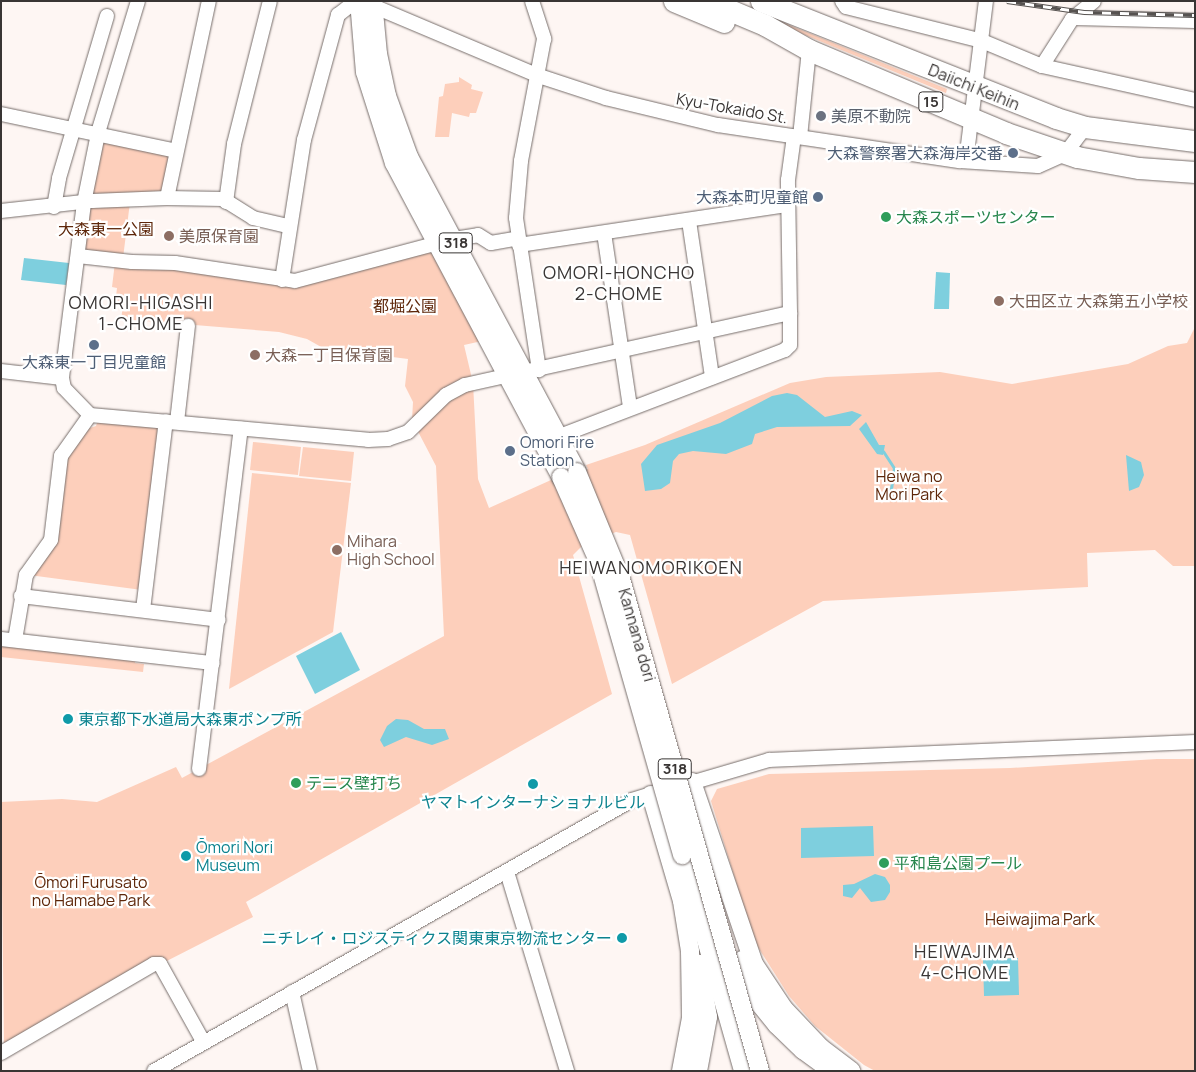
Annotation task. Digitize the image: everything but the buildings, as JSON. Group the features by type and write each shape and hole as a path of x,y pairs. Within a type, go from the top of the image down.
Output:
{"highway":[{"name":"15","path":"674,1 732,25 804,47"},
{"name":"15","path":"708,1 765,25 804,47"},
{"name":"Daiichi Keihin","path":"771,3 976,89 1085,127 1195,141"},
{"name":"Daiichi Keihin","path":"804,47 971,119 1065,154 1139,168 1195,172"}],"main road":[{"name":"Kannana dori","path":"365,2 397,126 409,157 505,375 569,474"},
{"name":"Kannana dori","path":"446,241 531,372 557,437 599,563 760,1071"},
{"path":"692,782 754,964 767,987 802,1030 851,1071"},
{"path":"652,795 682,901 690,951 691,1018 681,1071"},
{"name":"Kannana dori","path":"690,853 743,1071"},
{"path":"690,853 766,1012 786,1035 832,1071"},
{"path":"690,853 707,1004 708,1029 698,1071"}],"street":[{"path":"138,1 98,136 84,203 62,378 64,388 90,415 368,440 398,437 408,432 454,389 505,375 531,372 622,353 790,312"},
{"path":"167,198 209,1"},
{"path":"226,202 234,144 270,1"},
{"path":"531,372 516,218 520,161 539,76 544,39 532,1"},
{"path":"842,1 846,7 982,41 1042,66 1195,100"},
{"path":"966,161 986,1"},
{"path":"1042,66 1074,18 1094,1"},
{"path":"282,280 304,140 338,15 365,2"},
{"name":"Kyu-Tokaido St.","path":"365,2 539,76 666,114 966,161 1038,166 1065,154 1085,127"},
{"path":"54,207 73,130 107,16"},
{"path":"1074,18 1195,21"},
{"path":"557,437 630,407 785,350 790,344 788,205 797,136 804,47"},
{"path":"1,114 176,151"},
{"path":"1,212 84,203 167,198 223,199 253,218 289,226"},
{"path":"78,256 132,262 175,263 282,280 313,277 446,241 478,235 491,242 519,242 604,233 788,205"},
{"path":"689,221 712,377"},
{"path":"604,233 630,407"},
{"path":"143,610 171,422 188,326"},
{"path":"1,371 62,378"},
{"path":"90,415 61,456 51,540 26,575 8,639 213,662"},
{"path":"199,769 242,429"},
{"path":"21,596 219,620"},
{"path":"154,1071 632,800 768,760 1195,742"},
{"path":"507,872 568,1071"},
{"path":"1,1053 154,964 160,964 204,1043"},
{"path":"292,992 310,1071"}],"green space":[{"path":"772,18 947,89 946,93 771,21"},
{"path":"459,77 472,85 471,89 483,92 476,113 470,113 469,117 452,113 449,137 435,137 439,97 443,96 445,84 459,82"},
{"path":"101,140 174,153 166,195 113,197 91,194"},
{"name":"大森東一公園","path":"130,202 123,258 83,252 89,207"},
{"name":"Heiwa no Mori Park","path":"433,246 482,341 464,345 473,383 478,479 489,508 551,480 588,469 586,465 645,445 790,383 826,377 940,372 1012,384 1128,364 1168,346 1187,343 1195,327 1195,566 1173,566 1155,550 1087,553 1088,587 823,601 672,684 630,535 616,532 584,544 573,555 612,694 246,902 253,917 4,1044 1,802 62,799 97,802 176,767 182,778 444,636 436,466 412,420 413,402 405,386 408,359 323,348 307,339 279,332 121,319 123,306 115,305 117,288 112,287 115,262 282,282"},
{"path":"98,420 161,425 142,590 29,575 54,540 66,459 87,429 96,426"},
{"path":"253,442 301,447 298,475 250,470"},
{"path":"303,447 354,452 351,481 299,476"},
{"path":"252,473 351,483 333,632 229,689"},
{"path":"1,640 136,656 135,663 144,664 143,672 1,657"},
{"name":"Heiwajima Park","path":"1157,759 1195,759 1195,1071 875,1071 864,1065 815,1026 789,996 754,941 711,801 717,789 769,774 1010,768"}],"water":[{"path":"24,258 69,263 66,285 21,280"},
{"path":"936,272 950,273 949,309 934,309"},
{"path":"787,393 797,395 825,417 852,411 862,415 850,426 777,427 755,434 752,444 726,454 693,451 679,454 673,461 670,483 661,489 645,491 641,464 657,445 720,423 772,396"},
{"path":"866,422 879,445 885,445 883,455 877,454 859,429"},
{"path":"1126,455 1141,462 1144,475 1139,487 1129,491"},
{"path":"341,632 360,670 315,694 296,656"},
{"path":"396,719 408,720 424,729 445,729 449,739 432,745 406,737 384,747 380,740 387,726"},
{"path":"873,826 874,856 801,858 801,828"},
{"path":"875,874 885,877 890,885 890,892 885,900 871,902 860,888 852,898 843,896 843,885 854,884"},
{"path":"1018,958 1019,995 984,996 983,959"}],"waterway":[{"path":"875,496 891,489 894,468 883,451"}],"railway":[{"path":"1007,1 1084,12 1195,15"}],"place":[{"name":"美原不動院","path":"821,116"},
{"name":"大森警察署大森海岸交番","path":"1013,153"},
{"name":"大森本町児童館","path":"818,197"},
{"name":"大森スポーツセンター","path":"886,217"},
{"name":"美原保育園","path":"169,236"},
{"name":"大田区立 大森第五小学校","path":"999,301"},
{"name":"大森東一丁目児童館","path":"94,345"},
{"name":"大森一丁目保育園","path":"255,355"},
{"name":"Omori Fire Station","path":"510,451"},
{"name":"Mihara High School","path":"337,550"},
{"name":"東京都下水道局大森東ポンプ所","path":"68,719"},
{"name":"テニス壁打ち","path":"296,783"},
{"name":"ヤマトインターナショナルビル","path":"533,784"},
{"name":"Ōmori Nori Museum","path":"186,856"},
{"name":"平和島公園プール","path":"884,863"},
{"name":"ニチレイ・ロジスティクス関東東京物流センター","path":"622,938"}],"district":[{"name":"OMORI-HONCHO 2-CHOME","path":"619,283"},
{"name":"OMORI-HIGASHI 1-CHOME","path":"141,313"},
{"name":"HEIWANOMORIKOEN","path":"651,567"},
{"name":"HEIWAJIMA 4-CHOME","path":"965,962"}],"park label":[{"name":"都堀公園","path":"405,306"},
{"name":"Ōmori Furusato no Hamabe Park","path":"91,891"}]}
